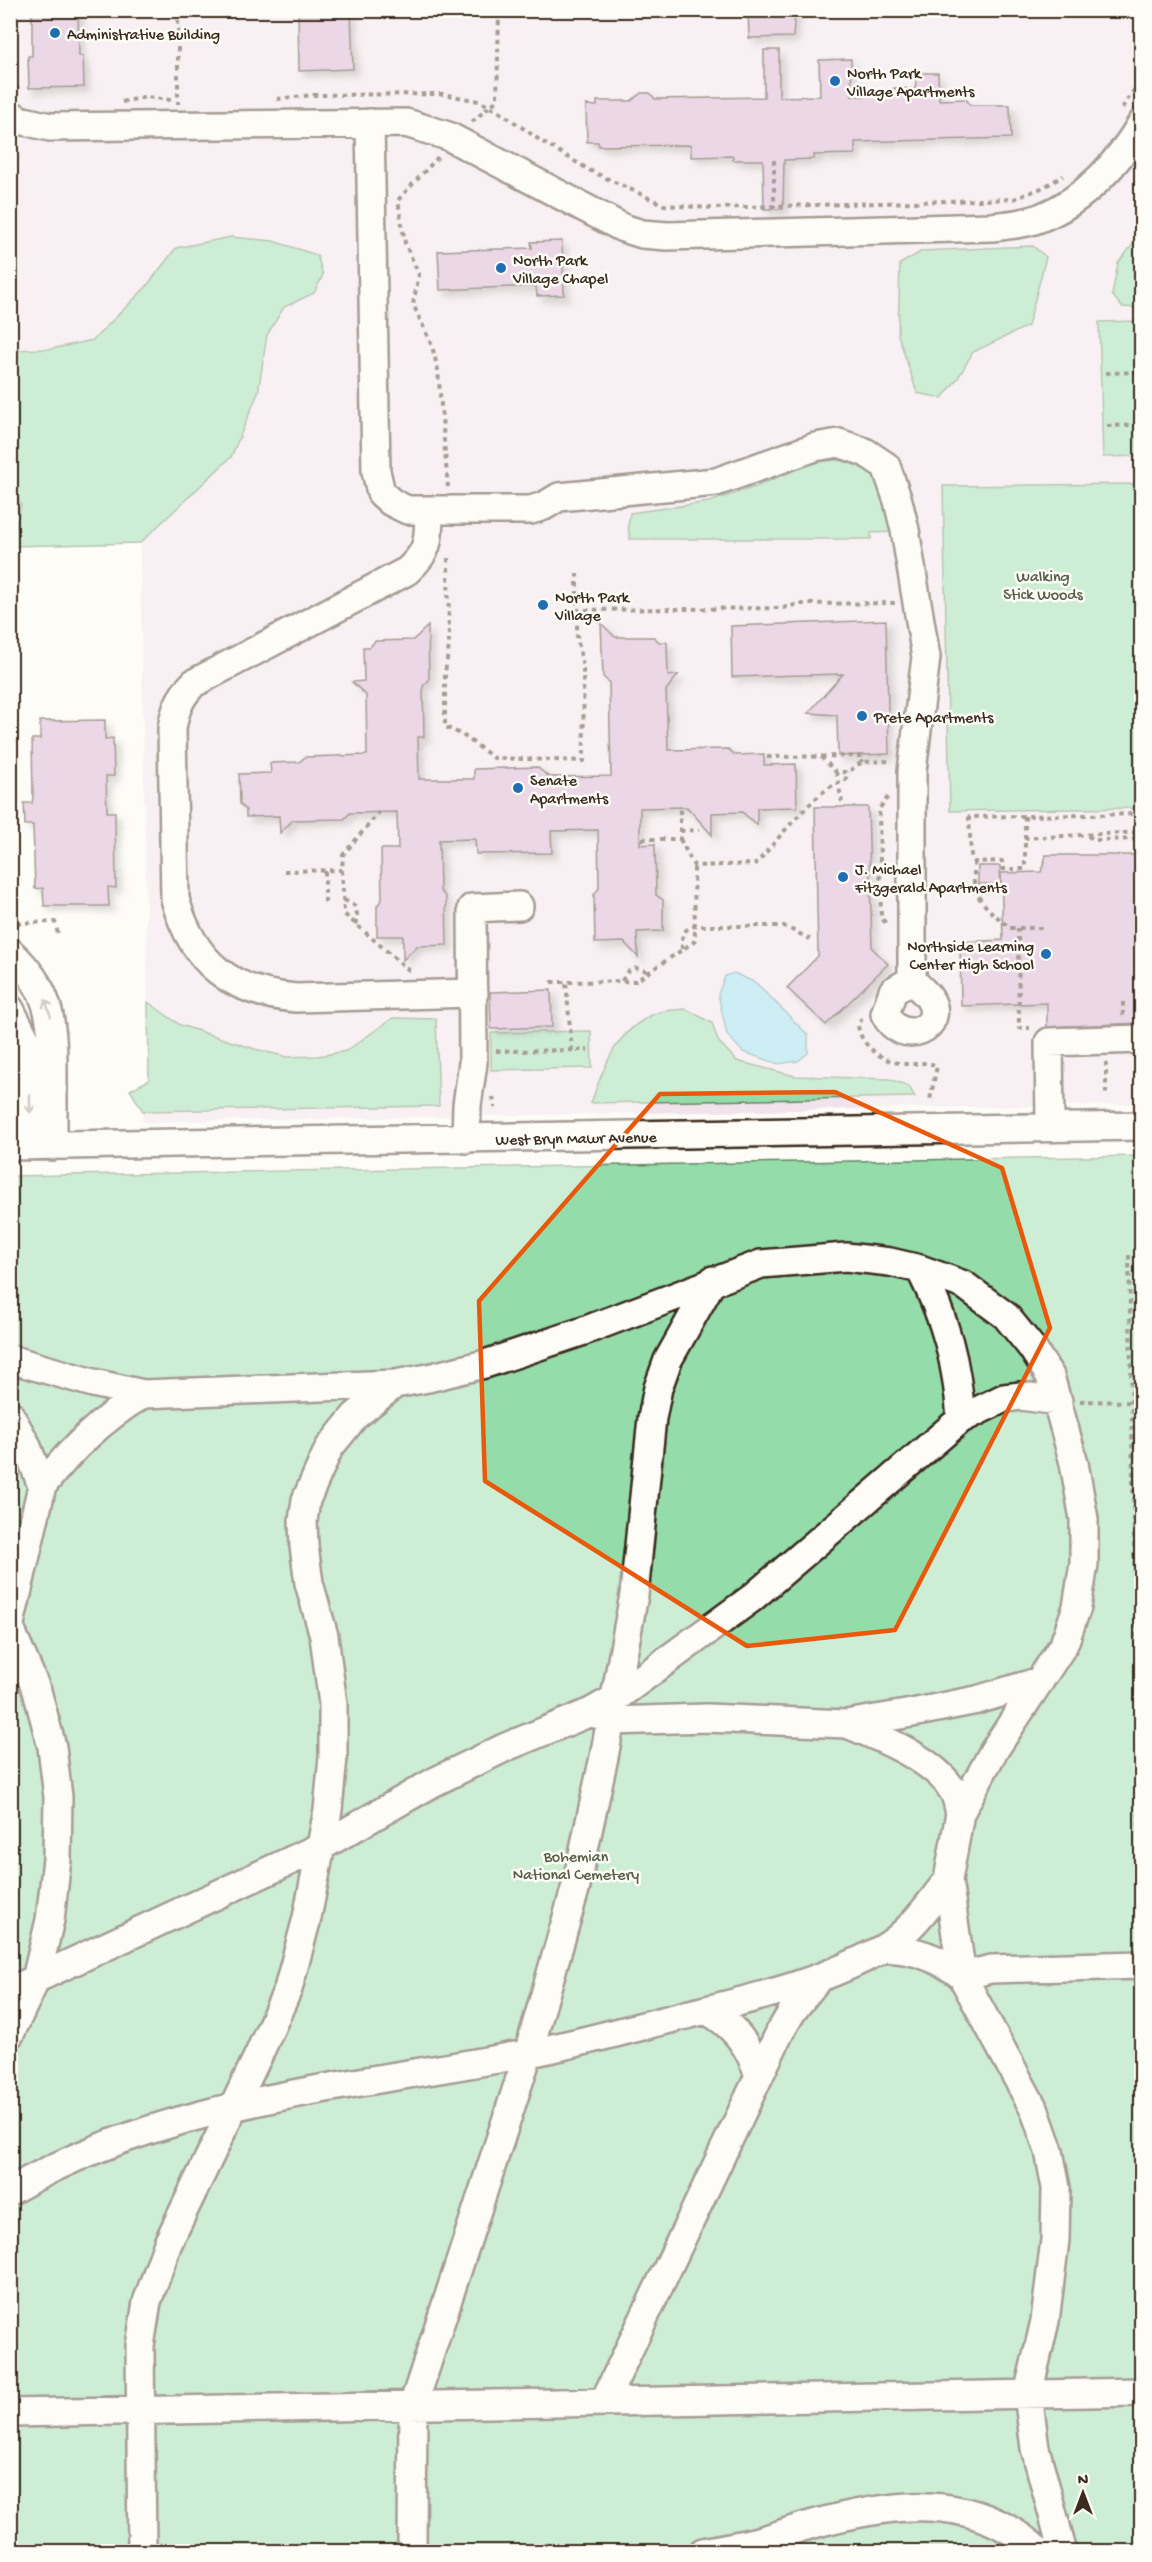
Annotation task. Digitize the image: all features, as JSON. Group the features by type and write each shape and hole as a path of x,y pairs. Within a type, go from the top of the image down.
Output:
{"street":[{"path":"17,104 20,120 50,127 406,123 448,136 623,228 642,234 667,236 992,227 1040,219 1061,208 1098,180 1116,160 1129,119"},
{"path":"370,123 377,483 381,493 391,502 407,510 439,504 531,510 544,506 560,496 716,482 815,447 839,442 865,452 886,466 905,530 926,657 912,771 912,980"},
{"path":"439,504 428,546 420,560 408,571 194,683 183,694 175,711 172,729 175,899 182,922 194,944 214,970 238,986 260,993 296,998 474,993"},
{"path":"466,1139 473,1052 472,908 519,906"},
{"path":"10,952 36,979 47,1002 52,1022 41,1065 31,1146"},
{"path":"10,1009 41,1065"},
{"path":"1050,1127 1049,1041 1142,1039"},
{"name":"West Bryn Mawr Avenue","path":"31,1146 1142,1126"},
{"path":"10,1359 83,1381 143,1394 395,1383 428,1378 485,1364 581,1332 761,1264 846,1257 890,1262 920,1269 963,1285 982,1296 1006,1316 1032,1348 1050,1376 1058,1401 1074,1463 1084,1519 1084,1564 1077,1607 1064,1644 993,1752 960,1813 948,1880 962,1976 1035,2111 1049,2151 1056,2187 1055,2240 1045,2321 1028,2394 1035,2448 1063,2552"},
{"path":"920,1269 938,1305 950,1343 958,1380 961,1419"},
{"path":"411,2552 413,2406 528,2054 576,1886 606,1711 634,1595 652,1418 658,1388 668,1360 714,1280"},
{"path":"142,2552 140,2346 147,2302 168,2243 288,1989 307,1918 328,1810 333,1704 324,1636 309,1583 303,1521 309,1491 329,1448 355,1416 395,1383"},
{"path":"10,2034 36,1979 50,1920 57,1859 58,1797 52,1747 37,1691 10,1626 42,1485 69,1451 90,1432 118,1409 143,1394"},
{"path":"10,1990 322,1845 434,1782 506,1747 606,1711 752,1598 961,1419 1004,1398 1021,1396 1058,1401"},
{"path":"10,1414 26,1444 42,1485"},
{"path":"606,1711 846,1724 977,1700 1040,1681"},
{"path":"846,1724 886,1740 919,1759 942,1777 953,1791 960,1813"},
{"path":"10,2191 50,2168 141,2133 234,2106 528,2054 817,1980 884,1948 926,1908 948,1880"},
{"path":"884,1948 920,1952 948,1964 962,1976"},
{"path":"962,1976 1003,1968 1142,1965"},
{"path":"604,2402 759,2076 789,2017 817,1980"},
{"path":"705,2010 722,2018 734,2030 754,2059 759,2076"},
{"path":"10,2413 1142,2392"},
{"path":"703,2552 763,2540 854,2513 901,2506 950,2507 997,2521 1039,2552"}],"path":[{"path":"470,125 496,100 499,12"},
{"path":"178,20 178,101"},
{"path":"1129,119 1142,78"},
{"path":"10,79 17,104"},
{"path":"267,99 313,95 443,94 465,97 488,106 591,171 664,205 712,208 774,207 1014,199 1044,187 1065,175"},
{"path":"118,102 146,98 189,101"},
{"path":"439,504 447,455 438,370 432,346 413,304 419,275 405,243 398,200 445,150"},
{"path":"774,160 774,207"},
{"path":"1106,373 1142,372"},
{"path":"1107,426 1142,425"},
{"path":"448,555 449,646 445,673 445,727 461,734 494,758 584,761 583,667 577,636 577,573"},
{"path":"577,610 783,608 799,604 905,603"},
{"path":"767,757 862,756 862,762"},
{"path":"821,757 836,772 842,802"},
{"path":"694,866 756,864 813,801 838,781 844,781 848,772 862,762 897,760"},
{"path":"836,772 848,772"},
{"path":"891,793 879,809 881,918 893,930"},
{"path":"551,982 636,981 695,941 694,866 680,838 680,808"},
{"path":"379,812 343,855 344,914 411,971"},
{"path":"1046,928 1010,928 988,909 974,891 974,862 971,855 969,817 1142,814"},
{"path":"974,862 1002,861 1003,869 1025,869 1025,816"},
{"path":"680,831 700,830"},
{"path":"1024,838 1142,832"},
{"path":"1088,836 1095,840 1142,839"},
{"path":"642,839 680,838"},
{"path":"284,871 342,870"},
{"path":"325,871 326,903"},
{"path":"344,900 354,905 357,914 356,925"},
{"path":"10,917 18,923 55,922 58,934"},
{"path":"682,950 682,938 686,930 695,926 784,926 810,939"},
{"path":"1018,928 1019,1028 1041,1028"},
{"path":"622,981 633,968 641,968 648,972"},
{"path":"566,982 572,1051"},
{"path":"864,1016 858,1024 859,1034 874,1051 888,1060 908,1065 928,1062 937,1066 930,1100"},
{"path":"473,1052 588,1050"},
{"path":"1129,1255 1142,1949"},
{"path":"1058,1401 1131,1402"}],"highlighted area":[{"path":"835,1092 1002,1168 1050,1328 895,1630 747,1646 485,1481 479,1301 660,1094"}],"shaded area":[{"name":"North Park Village","path":"10,11 1141,11 1141,484 944,486 950,811 1141,808 1141,1104 143,1122 143,1111 130,1090 149,1080 140,543 11,546"}],"green space":[{"path":"1141,234 1141,308 1122,307 1112,295 1118,263"},
{"path":"231,237 273,241 317,255 323,275 314,293 284,307 267,335 258,393 231,457 140,543 11,546 21,505 11,485 11,350 51,349 93,340 146,287 176,248"},
{"path":"1033,246 1046,257 1028,326 973,352 958,378 942,398 917,393 898,335 900,264 922,251"},
{"path":"1141,321 1141,456 1103,457 1099,322"},
{"path":"837,460 864,469 881,483 888,499 892,532 871,533 871,539 630,539 628,526 630,513 709,502 758,486 809,463"},
{"name":"Walking Stick Woods","path":"1141,484 1141,808 950,811 943,486"},
{"path":"148,1002 180,1025 287,1057 318,1056 346,1051 393,1018 436,1019 439,1106 143,1111 130,1090 149,1080"},
{"path":"686,1009 712,1023 718,1041 737,1061 795,1076 889,1079 909,1086 915,1097 591,1103 613,1051 629,1031 654,1014"},
{"path":"591,1031 592,1068 491,1070 491,1033"},
{"name":"Bohemian National Cemetery","path":"1141,1156 1141,2551 11,2551 10,1176"}],"water":[{"path":"734,973 756,983 808,1035 808,1053 798,1061 779,1064 743,1052 727,1035 718,994 725,976"}],"building":[{"name":"Administrative Building","path":"32,10 78,10 79,56 83,56 84,87 29,88 28,56 32,56"},
{"path":"298,10 351,10 353,69 299,71"},
{"path":"748,10 795,10 793,37 749,38"},
{"name":"North Park Village Apartments","path":"764,50 779,50 779,97 820,96 819,60 851,59 852,96 885,96 894,88 916,89 915,73 938,73 939,100 966,99 970,105 1010,105 1011,138 855,142 855,154 814,155 814,159 784,160 783,209 764,209 763,160 733,160 733,156 691,157 691,145 599,146 598,142 587,142 586,105 597,106 597,101 631,101 641,93 650,93 655,99 764,97"},
{"name":"North Park Village Chapel","path":"562,241 564,295 537,296 536,286 440,290 438,251 532,248 531,242"},
{"name":"Prete Apartments","path":"886,620 889,754 838,756 837,715 808,713 843,674 732,677 731,626"},
{"name":"Senate Apartments","path":"601,623 615,637 654,637 659,642 667,642 668,676 678,675 666,690 668,750 728,749 735,755 764,754 764,765 796,764 797,807 757,808 757,825 742,812 712,813 712,835 687,807 640,808 640,845 655,844 656,895 663,900 663,931 637,932 638,957 624,942 595,943 594,895 599,888 598,830 551,831 552,853 476,854 475,839 439,840 440,891 446,897 447,945 417,946 403,960 403,936 377,936 377,906 382,899 381,849 398,849 397,812 350,813 344,819 293,820 280,833 279,816 246,817 246,810 240,804 239,774 271,773 270,763 299,762 305,757 367,755 366,695 352,682 364,681 363,647 370,647 375,641 413,640 428,626 429,680 423,686 424,737 418,737 419,779 474,779 474,769 537,767 549,777 611,776 609,682 603,677"},
{"path":"105,720 105,739 113,738 114,776 106,776 107,812 115,812 116,888 108,887 109,906 44,906 43,888 35,889 33,825 25,825 24,803 32,803 33,796 32,739 40,739 40,721"},
{"name":"J. Michael Fitzgerald Apartments","path":"815,807 868,807 872,948 888,964 826,1025 787,988 818,956"},
{"path":"1046,855 1142,855 1142,1023 1047,1027 1047,1003 961,1006 960,942 1003,940 1001,873 1041,872"},
{"path":"978,866 1000,866 1001,884 978,884"},
{"path":"551,990 552,1027 491,1029 490,992"}],"place":[{"name":"Administrative Building","path":"55,33"},
{"name":"North Park Village Apartments","path":"835,81"},
{"name":"North Park Village Chapel","path":"501,268"},
{"name":"North Park Village","path":"543,605"},
{"name":"Prete Apartments","path":"862,716"},
{"name":"Senate Apartments","path":"518,788"},
{"name":"J. Michael Fitzgerald Apartments","path":"843,877"},
{"name":"Northside Learning Center High School","path":"1046,954"}]}
